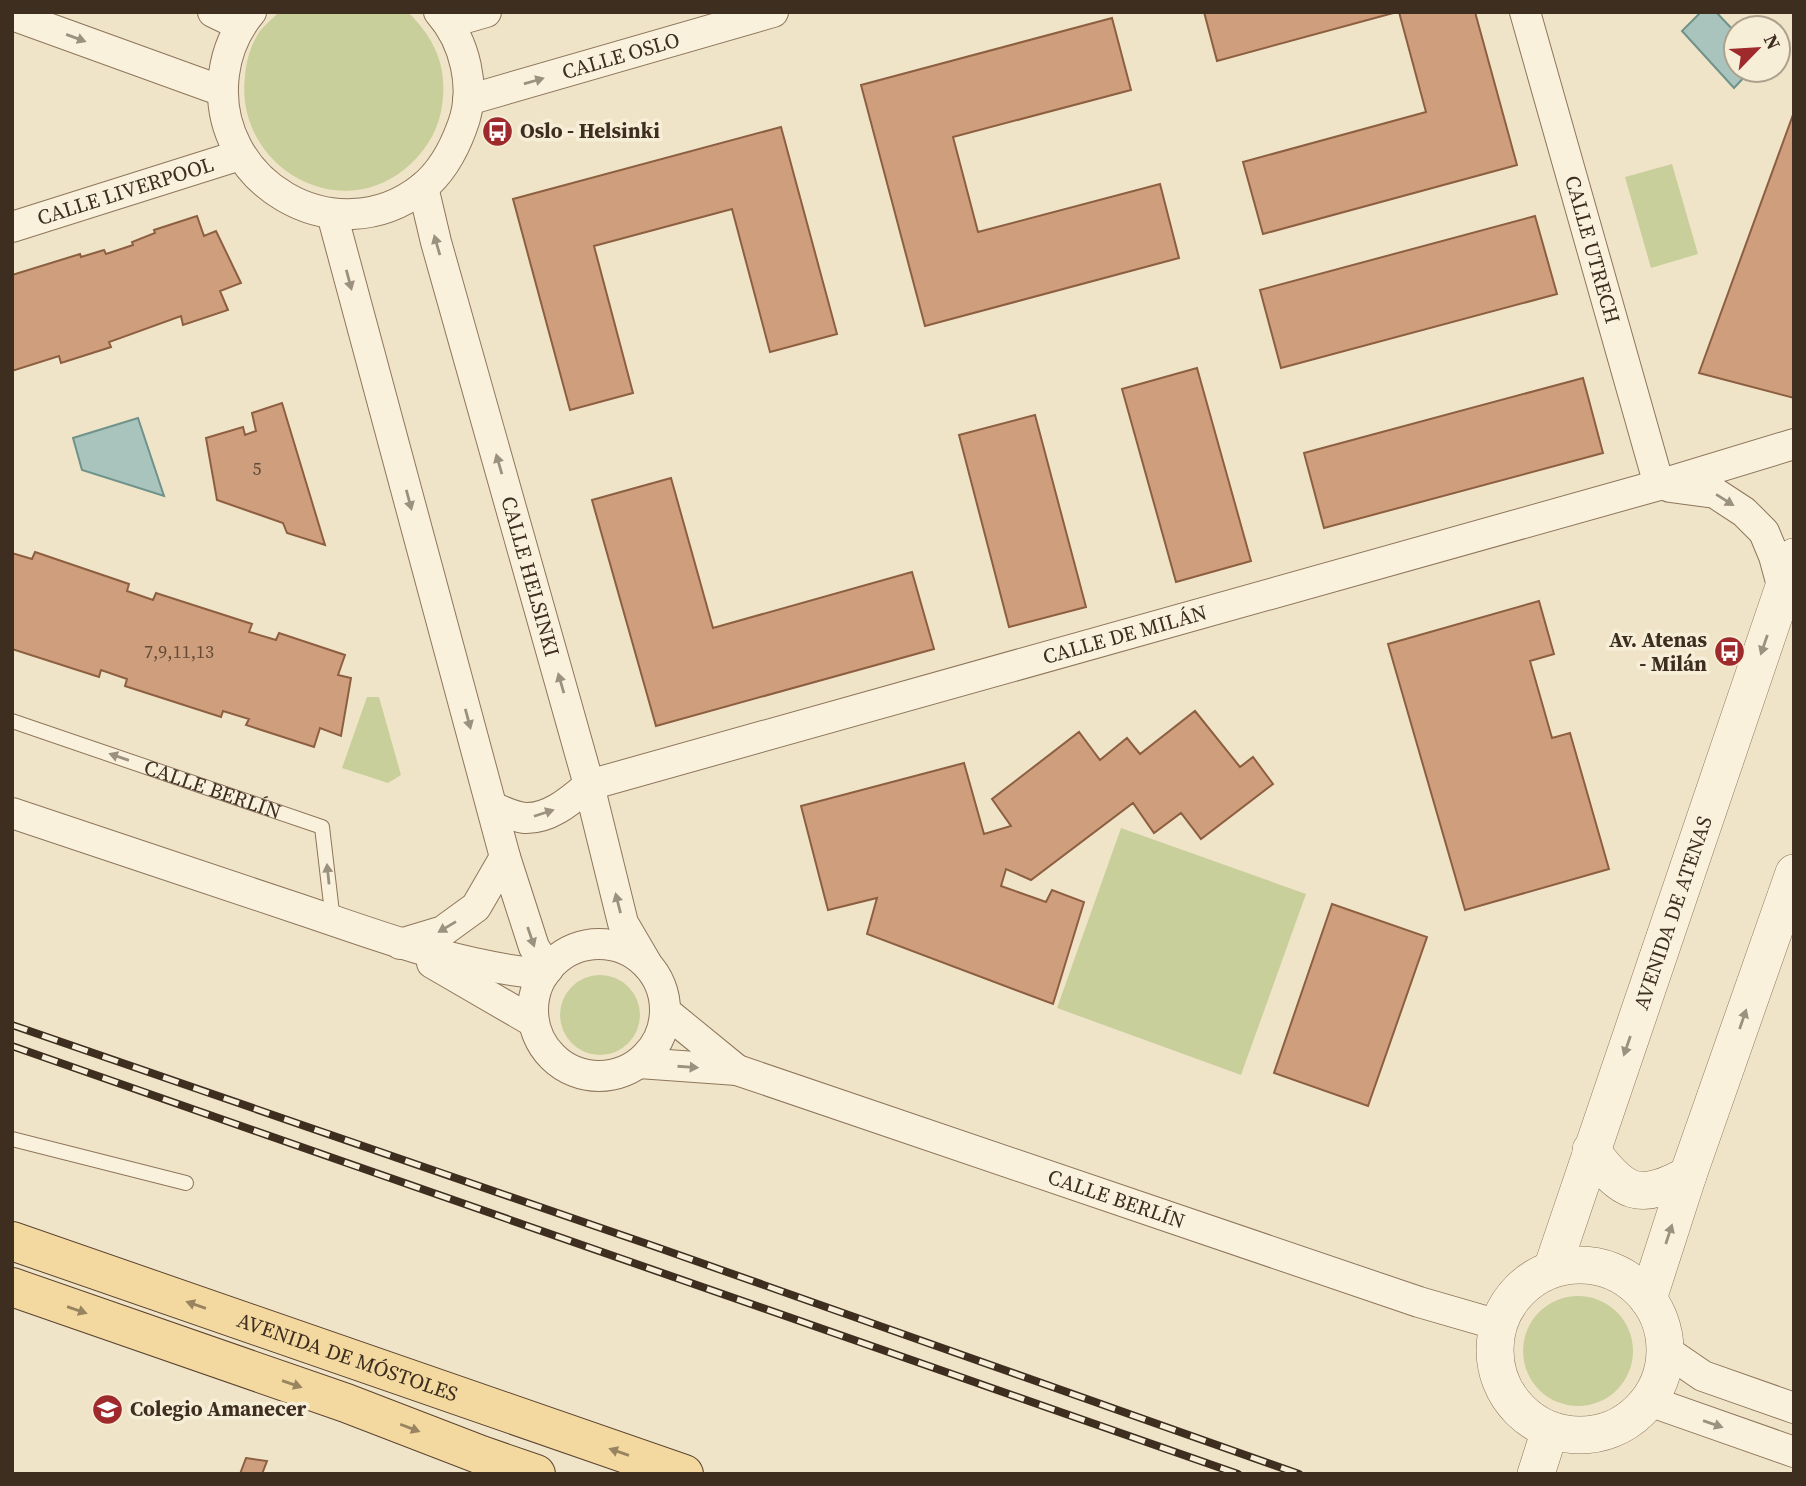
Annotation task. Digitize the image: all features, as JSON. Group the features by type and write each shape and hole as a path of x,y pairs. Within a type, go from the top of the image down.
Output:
{"main road":[{"name":"AVENIDA DE MÓSTOLES","path":"12,1241 684,1474"},
{"name":"AVENIDA DE MÓSTOLES","path":"12,1287 346,1403 477,1464 536,1474"}],"street":[{"path":"213,12 246,19 226,57 222,91 226,124 240,155 264,184 296,204 332,214 364,213 396,204 423,187 450,154 464,123 468,100 465,60 444,18 486,12"},
{"name":"CALLE OSLO","path":"468,100 773,12"},
{"name":"CALLE UTRECH","path":"1525,12 1659,485"},
{"path":"12,15 222,91"},
{"name":"CALLE LIVERPOOL","path":"12,227 240,155"},
{"name":"CALLE HELSINKI","path":"423,187 436,242 589,785 623,923 647,964"},
{"path":"332,214 505,858 534,947 546,972"},
{"name":"CALLE DE MILÁN","path":"589,785 1659,485 1794,444"},
{"name":"CALLE DE MILÁN","path":"1659,485 1715,493 1744,512 1764,532 1774,556 1788,573"},
{"name":"AVENIDA DE ATENAS","path":"1552,1269 1788,573"},
{"path":"492,807 523,818 542,817 569,802 589,785"},
{"path":"12,813 399,944 490,967 546,972"},
{"path":"399,944 443,931 476,907 505,858"},
{"path":"1648,1299 1688,1175 1794,873"},
{"path":"399,944 532,1021"},
{"path":"585,945 607,945 628,951 647,964 664,994 666,1012 662,1034 654,1048 639,1063 620,1073 599,1076 579,1073 560,1063 545,1048 532,1021 535,987 565,954 585,945"},
{"name":"CALLE BERLÍN","path":"666,1012 737,1070"},
{"name":"CALLE BERLÍN","path":"639,1063 737,1070 1419,1302 1495,1324"},
{"path":"1591,1150 1609,1174 1631,1190 1664,1188 1688,1175"},
{"path":"1578,1265 1605,1269 1629,1280 1648,1299 1661,1324 1665,1350 1661,1377 1649,1401 1629,1420 1604,1432 1577,1436 1550,1430 1526,1416 1507,1396 1497,1370 1495,1324 1514,1296 1531,1280 1552,1269 1578,1265"},
{"path":"1665,1350 1703,1376 1794,1408"},
{"path":"1649,1401 1794,1452"},
{"path":"1536,1474 1550,1430"}],"lane":[{"name":"CALLE BERLÍN","path":"12,721 322,827 333,921"},
{"path":"12,1139 186,1183"}],"green space":[{"path":"279,12 408,12 427,34 442,70 441,112 432,136 418,157 405,169 378,185 349,191 321,188 295,176 272,159 256,135 246,107 245,76 246,64 257,36"},
{"path":"1672,164 1698,254 1651,268 1625,177"},
{"path":"367,697 379,697 401,775 388,783 342,768"},
{"path":"1121,828 1306,894 1241,1075 1057,1008"},
{"path":"600,975 615,978 628,987 637,1000 640,1015 637,1030 628,1043 615,1052 600,1055 585,1052 572,1043 563,1030 560,1015 563,1000 572,987 585,978"},
{"path":"1578,1296 1599,1300 1617,1312 1629,1330 1633,1351 1629,1372 1617,1390 1599,1402 1578,1406 1557,1402 1539,1390 1527,1372 1523,1351 1527,1330 1539,1312 1557,1300"}],"water":[{"path":"1701,12 1716,12 1722,18 1722,75 1682,31"},
{"path":"138,418 164,496 82,470 73,438"}],"building":[{"path":"1204,12 1397,12 1217,61"},
{"path":"1399,12 1475,12 1517,165 1263,234 1243,162 1426,112"},
{"path":"1112,18 1131,90 953,137 978,232 1160,184 1179,258 925,326 861,85"},
{"path":"1794,112 1794,398 1699,373"},
{"path":"781,127 837,334 770,352 732,209 594,246 633,393 570,410 513,199"},
{"path":"197,216 204,236 216,231 241,283 220,291 228,310 183,325 181,316 109,342 111,347 61,363 59,356 12,371 12,275 80,254 81,257 104,250 106,254 133,245 132,242 155,233 154,230"},
{"path":"1535,216 1557,294 1281,368 1260,290"},
{"path":"1197,368 1251,561 1176,582 1122,389"},
{"path":"1583,378 1603,453 1324,528 1304,453"},
{"path":"282,403 325,545 287,533 283,523 217,500 206,438 243,427 245,435 256,431 252,413"},
{"path":"1035,415 1086,607 1009,627 959,435"},
{"path":"671,478 713,628 912,572 934,649 656,726 592,500"},
{"path":"35,552 129,584 127,591 153,600 156,593 252,624 249,632 276,640 279,633 345,655 338,675 351,678 341,736 320,728 314,747 246,725 249,719 223,711 221,717 125,686 127,679 101,670 99,677 12,649 12,553 32,559"},
{"path":"1539,601 1554,654 1530,661 1552,738 1570,733 1609,869 1465,910 1388,644"},
{"path":"1195,711 1240,767 1253,757 1273,784 1201,839 1181,813 1154,833 1133,803 1031,880 1006,869 1001,886 1046,902 1052,890 1084,902 1053,1004 867,934 877,898 828,910 801,806 964,763 984,834 1011,826 992,799 1079,732 1100,760 1127,738 1140,754"},
{"path":"1332,904 1427,937 1368,1106 1274,1073"},
{"path":"246,1458 267,1461 262,1474 240,1474"}],"railway":[{"path":"12,1025 659,1248 1299,1474"},
{"path":"12,1046 1238,1474"}],"place":[{"name":"Oslo - Helsinki","path":"497,131"},
{"name":"Av. Atenas - Milán","path":"1730,652"},
{"name":"Colegio Amanecer","path":"107,1409"}]}
